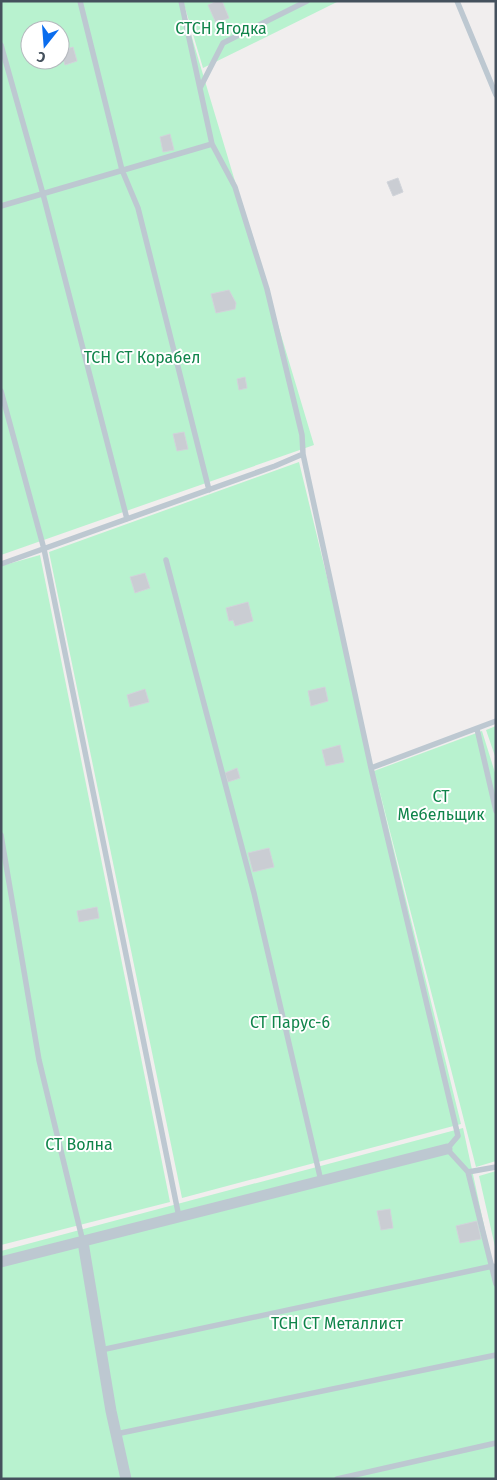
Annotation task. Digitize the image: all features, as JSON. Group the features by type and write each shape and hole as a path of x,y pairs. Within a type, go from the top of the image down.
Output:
{"street":[{"path":"1,1262 447,1149"},
{"path":"82,1242 116,1434 126,1479"}],"lane":[{"path":"80,1 122,170 138,208 209,490"},
{"path":"181,1 212,144 235,187 267,289 302,435 303,454 371,768 458,1136 447,1149 468,1172 496,1284"},
{"path":"200,88 223,44 307,1"},
{"path":"457,1 496,95"},
{"path":"1,45 43,194 127,520"},
{"path":"1,206 212,144"},
{"path":"1,391 44,549 179,1217"},
{"path":"1,564 127,520 303,454"},
{"path":"166,560 254,893 321,1181"},
{"path":"371,768 496,721"},
{"path":"477,729 496,811"},
{"path":"1,835 39,1060 82,1242"},
{"path":"468,1172 496,1167"},
{"path":"101,1350 493,1266"},
{"path":"116,1434 496,1355"},
{"path":"338,1479 496,1444"}],"green space":[{"name":"ТСН СТ Корабел","path":"1,1 181,1 314,445 1,555"},
{"name":"СТСН Ягодка","path":"183,1 339,1 203,68"},
{"name":"СТ Парус-6","path":"299,462 374,771 482,731 496,776 496,1161 476,1167 375,773 461,1124 182,1198 49,552"},
{"name":"СТ Волна","path":"40,555 170,1202 1,1245 1,566"},
{"path":"496,726 496,759 486,730"},
{"name":"ТСН СТ Металлист","path":"463,1128 496,1281 496,1479 1,1479 1,1251"},
{"path":"496,1171 496,1251 479,1176"}],"building":[{"path":"222,1 229,18 216,23 208,5"},
{"path":"73,47 77,61 70,63 70,48"},
{"path":"170,134 174,150 163,152 160,137"},
{"path":"398,178 403,192 393,196 387,182"},
{"path":"229,290 236,303 235,309 216,313 211,294"},
{"path":"245,377 247,388 239,390 237,379"},
{"path":"184,432 188,449 177,451 173,434"},
{"path":"145,573 150,588 135,593 130,577"},
{"path":"248,602 253,621 235,626 233,620 229,621 226,608"},
{"path":"325,687 328,701 311,706 308,691"},
{"path":"145,689 149,702 130,707 127,695"},
{"path":"340,745 344,762 326,766 322,750"},
{"path":"237,768 240,778 228,782 225,773"},
{"path":"269,848 274,867 253,872 248,853"},
{"path":"97,907 99,918 79,922 77,911"},
{"path":"390,1209 393,1228 381,1230 377,1211"},
{"path":"477,1221 481,1239 460,1243 456,1226"}],"park label":[{"name":"СТ Мебельщик","path":"441,805"}]}
